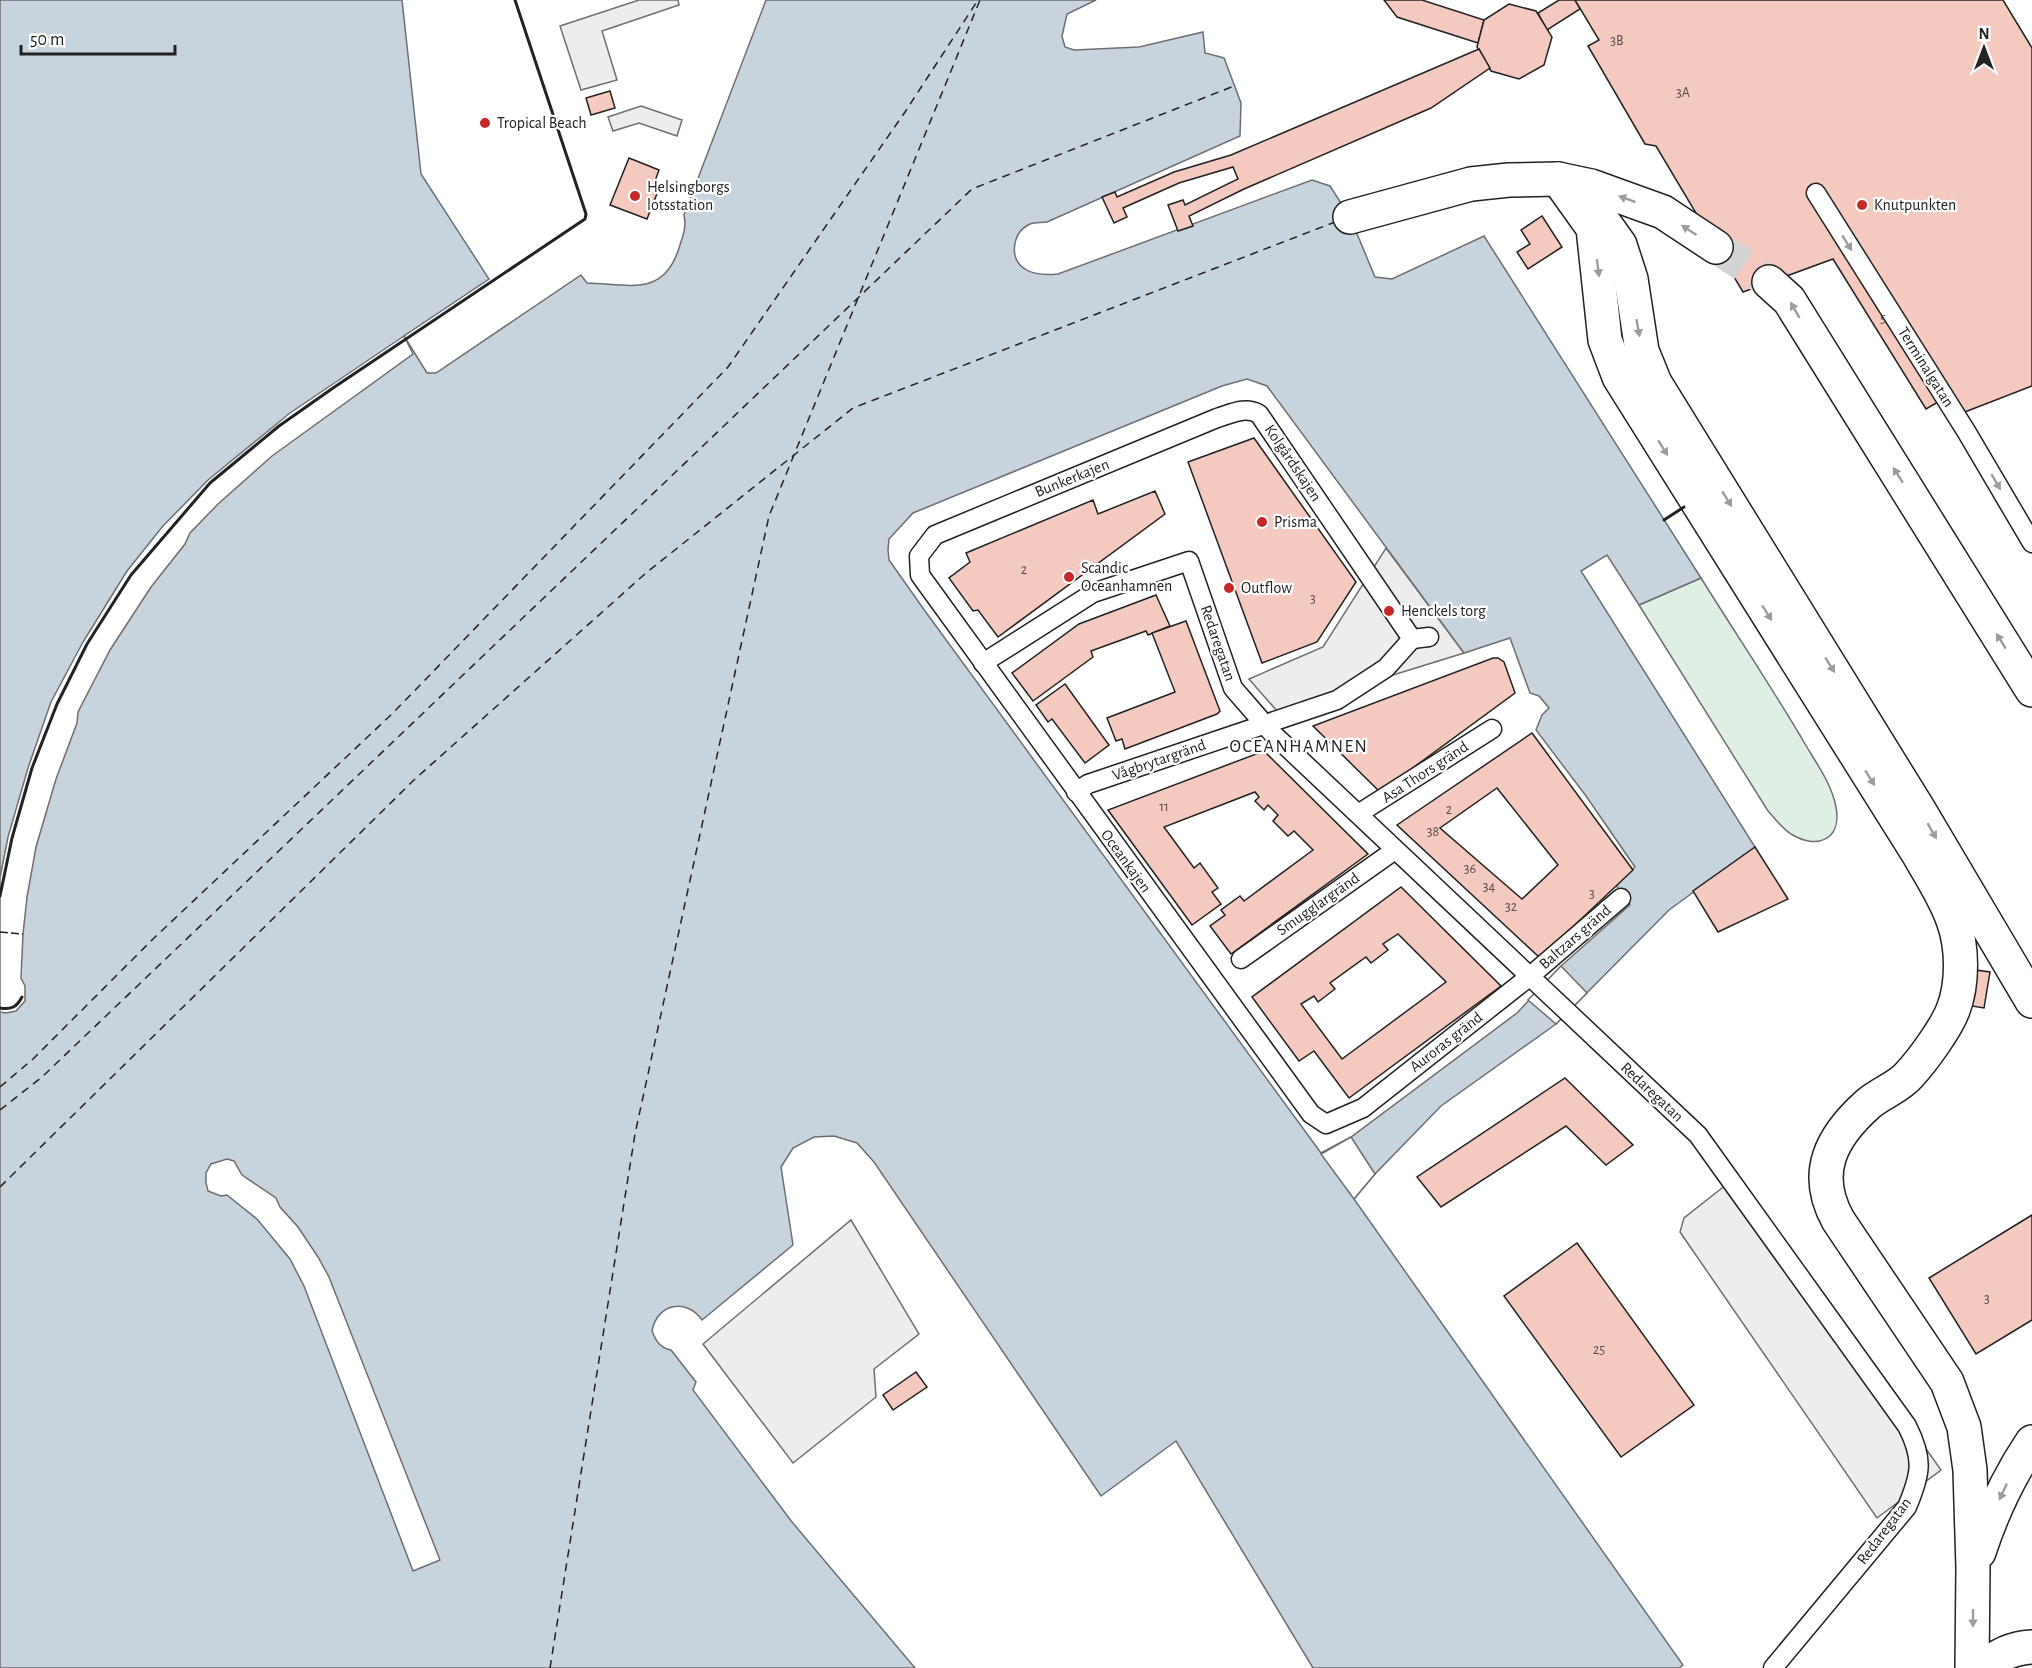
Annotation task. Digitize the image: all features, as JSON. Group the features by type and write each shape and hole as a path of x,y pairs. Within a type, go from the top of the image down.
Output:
{"highway":[{"path":"1350,217 1471,184 1509,180 1566,180 1663,212 1716,247"},
{"path":"1566,180 1620,245 1631,279 1642,351 1655,383 1919,810 2032,1001"},
{"path":"1566,180 1593,228 1605,340 1619,376 1919,855 1954,921 1960,964 1953,1011 1908,1077 1869,1103 1840,1133 1827,1160 1826,1188 1828,1203 1838,1220 1947,1382 1964,1426 1970,1470 1973,1568 1972,1668"},
{"path":"1768,282 1789,300 2032,690"},
{"path":"1973,1568 1988,1523 2013,1469 2032,1442"},
{"path":"1984,1668 2010,1650 2032,1647"}],"street":[{"name":"Terminalgatan","path":"1816,193 1966,431 2032,543"},
{"name":"Kolgårdskajen","path":"1234,413 1245,410 1259,414 1421,638 1386,668 1337,700 1264,724"},
{"name":"Bunkerkajen","path":"919,556 934,535 1234,413"},
{"name":"Oceankajen","path":"919,556 920,575 983,663 1082,788 1311,1114 1326,1124 1363,1108"},
{"name":"Redaregatan","path":"983,663 1093,593 1189,561 1233,688 1264,724 1698,1135 1907,1426 1917,1445 1920,1467 1907,1507 1773,1668"},
{"name":"Vågbrytargränd","path":"1082,788 1264,724"},
{"name":"Asa Thors gränd","path":"1358,814 1492,729"},
{"name":"Smugglargränd","path":"1241,959 1395,850"},
{"name":"Baltzars gränd","path":"1534,982 1621,898"},
{"name":"Auroras gränd","path":"1363,1108 1534,982"}],"green space":[{"path":"1701,578 1826,779 1834,797 1837,818 1835,827 1826,839 1810,841 1801,839 1785,829 1768,811 1639,605"}],"shaded area":[{"path":"0,0 402,0 421,174 489,279 404,336 427,373 436,373 581,275 587,283 630,285 653,282 663,276 678,251 684,229 684,215 766,0 1096,0 1067,14 1062,36 1065,47 1074,50 1139,47 1203,32 1205,53 1224,58 1241,103 1240,136 1047,222 1028,225 1019,234 1014,247 1016,259 1020,265 1033,272 1058,274 1312,180 1330,186 1350,217 1375,277 1392,279 1484,236 1701,578 1639,605 1607,555 1581,571 1755,847 1669,910 1556,1024 1441,1106 1354,1199 1683,1665 1679,1668 1313,1668 1176,1441 1101,1496 874,1162 857,1143 834,1136 814,1137 793,1148 781,1167 793,1245 702,1320 689,1308 673,1307 660,1314 652,1331 659,1344 671,1350 696,1382 693,1390 792,1522 915,1668 0,1668","holes":["1247,379 1267,386 1464,653 1510,638 1530,693 1539,696 1549,708 1542,715 1536,730 1586,796 1635,867 1616,885 1630,905 1561,966 1517,1013 1351,1137 1321,1153 925,611 889,560 888,550 889,539 913,513 1222,386"]},
{"path":"639,0 678,0 679,5 602,31 617,80 581,90 560,26"},
{"path":"641,106 682,120 677,136 639,123 613,131 608,117"},
{"name":"Henckels torg","path":"1386,548 1464,653 1277,711 1249,679 1323,647"},
{"path":"1736,1177 1941,1470 1877,1518 1680,1232 1684,1218"},
{"path":"851,1220 919,1334 874,1369 876,1397 793,1463 703,1344"}],"pier":[{"path":"404,336 413,354 272,456 218,504 190,533 185,544 151,587 110,650 78,712 77,723 56,779 36,847 23,934 21,978 25,986 25,1001 16,1011 0,1012 0,878 8,837 28,768 51,702 83,642 127,571 163,526 208,480 290,413"},
{"path":"1561,966 1587,993 1556,1024 1528,1000"},
{"path":"1351,1137 1375,1174 1354,1199 1321,1154"},
{"path":"227,1159 234,1161 242,1175 276,1198 280,1207 298,1227 329,1277 440,1560 413,1571 304,1286 290,1259 257,1219 227,1195 221,1196 208,1191 206,1173 211,1164"}],"building":[{"path":"1384,0 1422,0 1484,20 1478,43 1397,17"},
{"path":"1559,0 1575,0 1580,9 1547,30 1538,13"},
{"name":"Knutpunkten","path":"1575,0 2003,0 2032,48 2032,386 1957,415 1945,398 1926,409 1833,259 1743,292 1656,146 1645,144 1588,46 1599,40"},
{"path":"1509,4 1536,11 1552,37 1544,65 1519,79 1491,71 1477,47 1484,20"},
{"path":"1479,49 1490,68 1431,108 1244,189 1189,216 1193,226 1178,231 1168,205 1183,200 1185,205 1238,179 1233,167 1179,183 1123,208 1127,217 1114,223 1102,197 1115,192 1117,197 1174,172 1231,155"},
{"path":"610,91 615,108 591,115 586,98"},
{"name":"Helsingborgs lotsstation","path":"629,158 659,170 654,184 660,186 647,219 610,205"},
{"path":"1542,216 1562,247 1528,269 1517,252 1530,244 1521,230"},
{"name":"Prisma","path":"1254,438 1356,582 1317,642 1262,663 1188,462"},
{"path":"1155,491 1165,514 998,637 978,610 973,611 949,578 970,562 966,553 1093,500 1098,514"},
{"path":"1156,595 1170,626 1148,635 1146,631 1091,651 1093,657 1033,701 1012,673 1079,624"},
{"path":"1186,621 1220,711 1125,749 1122,739 1116,741 1107,718 1175,692 1152,633"},
{"path":"1493,658 1504,662 1515,693 1380,792 1313,726"},
{"path":"1065,684 1109,745 1085,763 1052,719 1048,722 1036,705"},
{"path":"1532,733 1633,870 1540,958 1397,825","holes":["1497,788 1558,865 1522,899 1440,828"]},
{"path":"1264,751 1368,854 1231,954 1210,926 1225,915 1221,910 1240,896 1244,901 1313,850 1294,831 1288,836 1273,821 1278,815 1268,805 1264,810 1255,801 1259,797 1255,792 1164,827 1194,868 1200,863 1218,888 1212,892 1221,904 1192,925 1108,810"},
{"path":"1755,847 1788,899 1718,932 1693,891"},
{"path":"1401,887 1501,986 1349,1098 1314,1051 1299,1061 1252,997","holes":["1398,934 1446,982 1342,1059 1301,1004 1314,996 1318,1002 1335,989 1330,983 1366,957 1371,963 1388,950 1383,944"]},
{"path":"1946,966 1990,972 1984,1008 1941,1001"},
{"path":"1565,1078 1633,1145 1606,1165 1566,1126 1441,1207 1417,1177"},
{"path":"2032,1215 2032,1320 1976,1354 1929,1278"},
{"path":"1577,1243 1694,1405 1621,1457 1504,1296"},
{"path":"916,1372 927,1387 893,1410 883,1395"}],"ferry route":[{"path":"0,1087 33,1059 153,939 393,713 728,367 905,112 978,0"},
{"path":"550,1668 635,1134 769,516 980,0"},
{"path":"0,1110 42,1077 972,189 1234,86"},
{"path":"0,1187 415,779 646,573 853,408 1335,222"}],"tunnel":[{"path":"1716,247 1769,282"}],"fence":[{"path":"0,932 23,934"}],"wall":[{"path":"0,896 12,838 32,768 57,704 87,644 131,575 210,483 279,426 585,219 586,214 515,0"},
{"path":"1664,520 1684,507"},
{"path":"0,1008 13,1007 22,997"}],"place":[{"name":"Tropical Beach","path":"485,123"},
{"name":"Helsingborgs lotsstation","path":"635,196"},
{"name":"Knutpunkten","path":"1862,205"},
{"name":"Prisma","path":"1262,522"},
{"name":"Scandic Oceanhamnen","path":"1069,577"},
{"name":"Outflow","path":"1229,588"},
{"name":"Henckels torg","path":"1389,611"}],"district":[{"name":"OCEANHAMNEN","path":"1299,747"}]}
